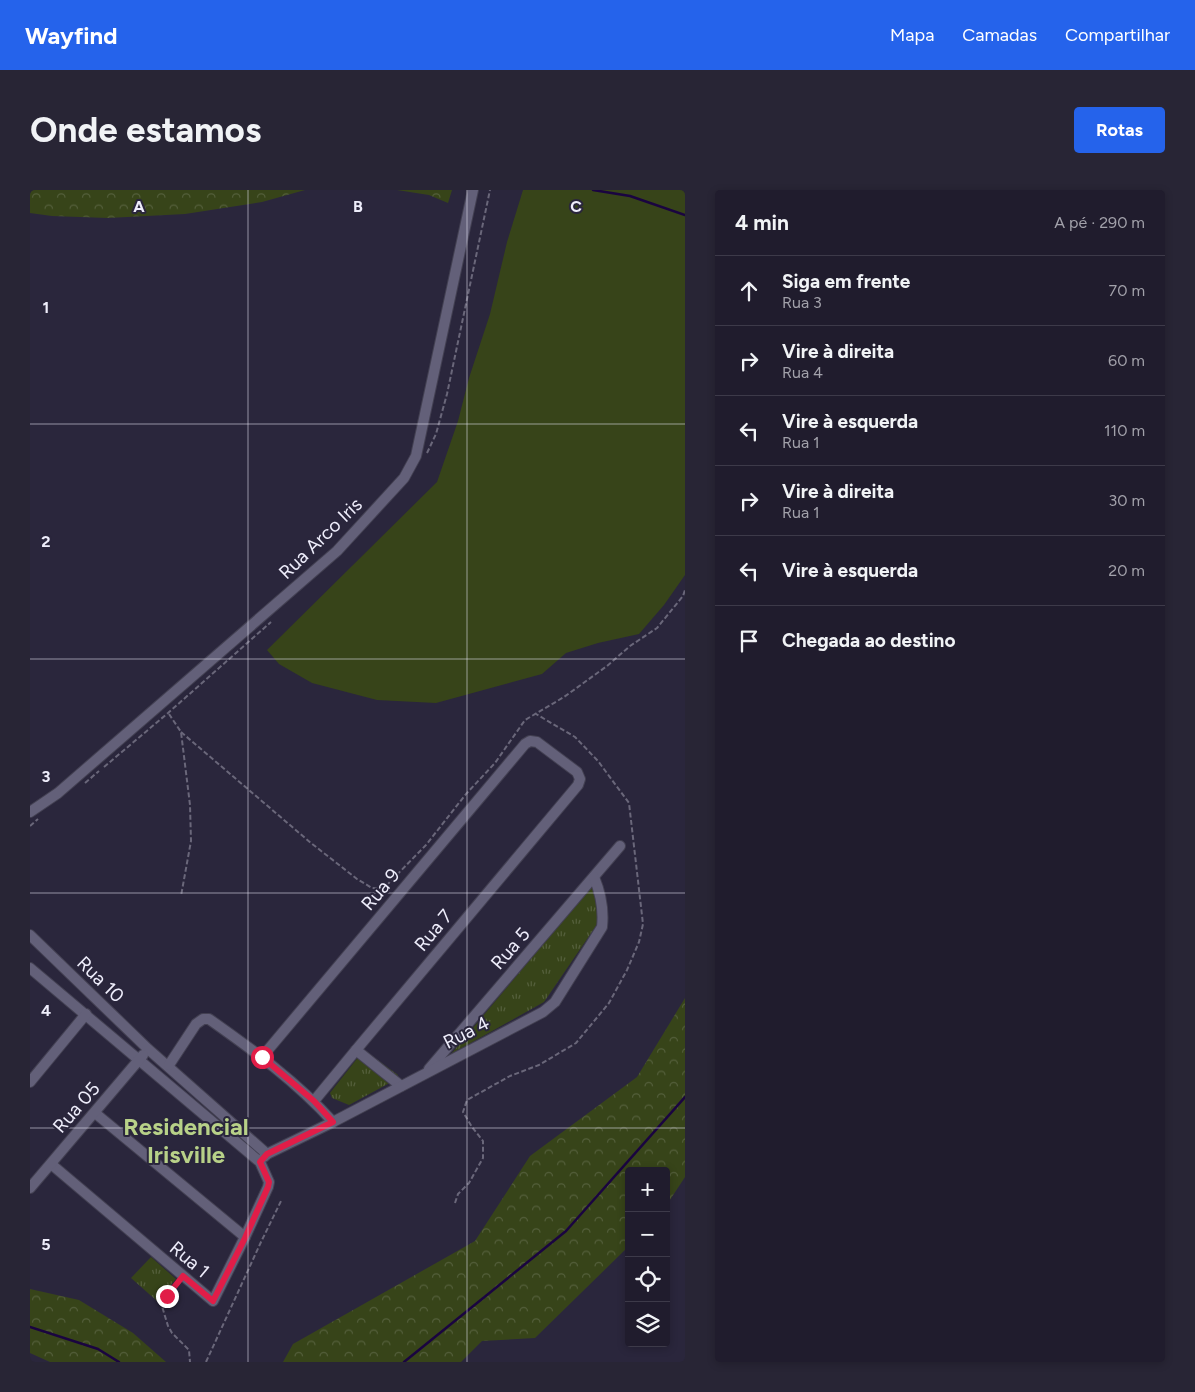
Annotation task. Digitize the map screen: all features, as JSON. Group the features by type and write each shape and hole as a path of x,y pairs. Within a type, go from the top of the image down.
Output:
{"street":[{"name":"Rua Arco Iris","path":"30,812 58,793 337,551 404,478 416,456 473,190"},
{"name":"Rua 7","path":"314,1101 578,786 580,778 577,772 537,742 530,741 525,744"},
{"name":"Rua 9","path":"262,1057 525,744"},
{"name":"Rua 5","path":"426,1073 620,846"},
{"name":"Rua 4","path":"263,1158 543,1012 555,1002 602,927 602,901 594,877"},
{"name":"Rua 10","path":"30,935 148,1049"},
{"name":"Rua 1","path":"31,971 263,1158"},
{"path":"30,1082 86,1014"},
{"path":"169,1066 196,1024 203,1019 209,1019 262,1057 314,1101 333,1122"},
{"name":"Rua 05","path":"30,1188 148,1049"},
{"name":"Rua 1","path":"51,1164 213,1301 268,1187 269,1182 263,1158 169,1066 148,1049"},
{"path":"356,1050 401,1086"},
{"path":"95,1113 245,1238"}],"path":[{"path":"424,458 436,434 447,394 490,190"},
{"path":"161,703 181,732 311,843 356,879 372,888 383,889 426,845 466,794 495,762 525,720 593,676 630,646 658,628 683,596 685,590"},
{"path":"81,786 168,713 272,621"},
{"path":"181,732 190,805 191,841 181,896"},
{"path":"30,826 39,818"},
{"path":"206,1362 260,1242 282,1199"},
{"path":"183,1276 161,1303 168,1326 189,1350 190,1362"}],"green space":[{"path":"30,190 305,190 262,202 185,214 108,218 52,216 30,213"},
{"path":"397,190 452,190 448,203 429,195"},
{"path":"523,190 685,190 685,575 664,605 639,634 598,643 566,653 542,674 436,703 377,700 312,683 279,664 267,650 437,482 458,421 469,378 490,314 507,242"},
{"path":"592,886 596,888 598,923 544,1002 451,1054"},
{"path":"685,998 685,1177 670,1200 670,1167 625,1167 625,1250 535,1338 482,1341 461,1362 283,1362 293,1344 475,1241 530,1156 637,1077"},
{"path":"363,1051 398,1075 397,1079 349,1105 332,1098 330,1093"},
{"path":"151,1257 176,1279 157,1301 131,1278"},
{"path":"30,1289 79,1300 133,1333 166,1362 50,1362 30,1353"}],"waterway":[{"path":"593,190 630,196 685,215"},
{"path":"404,1362 566,1231 685,1097"},
{"path":"30,1327 98,1349 119,1362"}],"district":[{"name":"Residencial Irisville","path":"186,1141"}],"route":[{"path":"167,1296 183,1276 213,1301 268,1187 269,1182 260,1162 267,1154 333,1122 314,1101 262,1057"}]}
